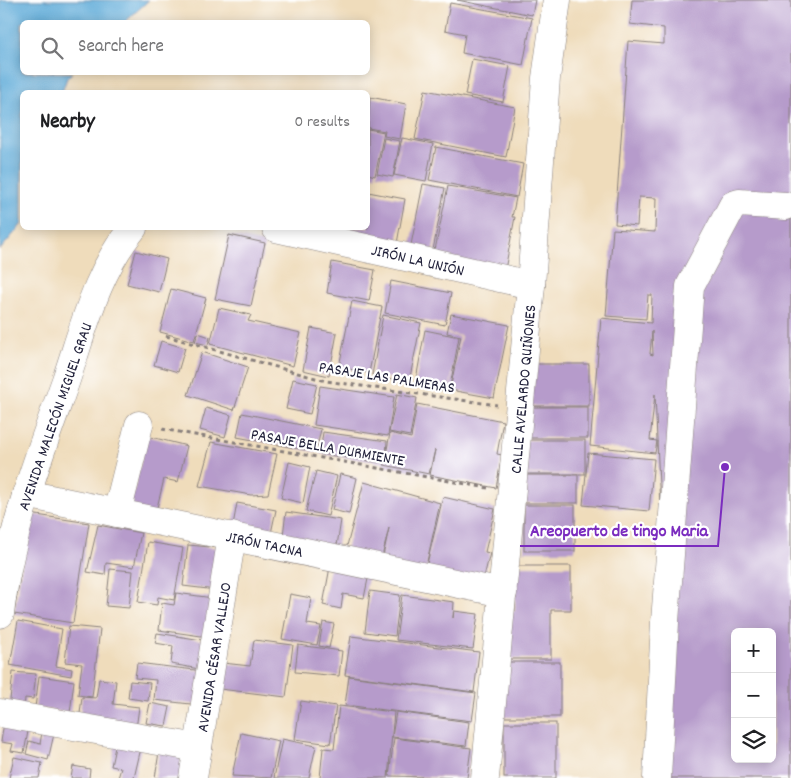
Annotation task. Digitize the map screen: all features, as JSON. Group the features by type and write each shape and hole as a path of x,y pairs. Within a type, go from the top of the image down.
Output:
{"street":[{"name":"CALLE AVELARDO QUIÑONES","path":"485,778 504,593 531,285 546,78 557,0"},
{"path":"657,778 666,612 690,286 733,205 739,203 786,206"},
{"name":"AVENIDA MALECÓN MIGUEL GRAU","path":"0,614 4,575 26,494 104,270 132,230"},
{"name":"JIRÓN LA UNIÓN","path":"285,230 531,285"},
{"path":"117,513 139,425"},
{"name":"JIRÓN TACNA","path":"26,494 504,593"},
{"name":"AVENIDA CÉSAR VALLEJO","path":"193,778 232,536"},
{"path":"0,713 198,748"}],"path":[{"name":"PASAJE LAS PALMERAS","path":"166,336 326,381 520,408"},
{"name":"PASAJE BELLA DURMIENTE","path":"139,425 512,492"}],"water":[{"path":"0,0 149,0 127,20 20,20 20,75 70,75 63,90 20,90 20,226 0,250"}],"building":[{"path":"457,0 535,0 532,15"},
{"path":"632,0 791,0 791,778 646,778 665,622 655,394 650,440 657,441 655,453 590,446 601,318 651,323 652,295 648,295 646,319 606,316 613,229 655,232 656,198 639,197 637,226 615,224 628,41 664,44 664,28 630,24","holes":["652,331 653,355 650,354"]},
{"path":"450,3 532,18 523,65 462,53 465,34 445,30"},
{"path":"472,59 510,66 503,102 465,95"},
{"path":"425,90 515,107 506,157 415,139"},
{"path":"370,97 406,104 400,139 384,136 385,131 370,128"},
{"path":"370,129 384,132 375,176 370,175"},
{"path":"384,138 400,141 393,177 377,174"},
{"path":"402,138 433,144 426,181 394,175"},
{"path":"436,147 523,164 517,197 429,180"},
{"path":"423,184 445,188 431,260 409,255"},
{"path":"448,186 516,198 512,217 515,217 504,275 433,260"},
{"path":"370,192 405,199 396,249 348,240 350,230 370,230"},
{"path":"229,235 265,243 251,306 215,299"},
{"path":"136,251 167,259 159,292 127,284"},
{"path":"332,262 375,270 369,301 327,293"},
{"path":"391,281 451,293 445,325 385,313"},
{"path":"171,289 206,298 194,341 160,332"},
{"path":"352,301 382,307 369,373 339,367"},
{"path":"219,308 251,315 248,321 301,333 293,366 210,344"},
{"path":"451,314 509,325 494,398 450,390 461,336 447,333"},
{"path":"383,315 421,323 409,382 372,375"},
{"path":"311,328 337,333 329,376 303,370"},
{"path":"425,330 459,337 449,392 415,385"},
{"path":"198,333 210,337 208,345 195,342"},
{"path":"161,341 185,348 178,372 154,365"},
{"path":"202,352 248,367 234,410 188,395"},
{"path":"529,364 589,364 589,406 529,406"},
{"path":"293,379 317,384 310,414 286,409"},
{"path":"320,386 394,397 388,436 314,425"},
{"path":"397,394 417,398 410,436 389,432"},
{"path":"417,404 503,421 497,454 502,455 496,488 430,475 435,450 429,474 384,465 384,463 320,454 323,432 387,441 386,455 390,433 411,438"},
{"path":"526,407 588,407 588,438 526,438"},
{"path":"206,408 231,415 225,437 200,430"},
{"path":"242,413 321,429 316,452 237,437"},
{"path":"147,436 187,446 178,482 164,479 155,516 129,510"},
{"path":"522,440 585,440 585,474 522,474"},
{"path":"211,442 277,454 268,494 251,495 199,486"},
{"path":"588,453 654,459 649,511 583,505"},
{"path":"289,462 310,467 303,503 281,498"},
{"path":"316,471 337,476 328,516 306,511"},
{"path":"340,474 357,478 349,514 332,510"},
{"path":"523,475 578,475 578,503 523,503"},
{"path":"364,482 440,503 424,575 381,565 389,528 380,565 344,557"},
{"path":"443,497 495,509 485,552 490,553 482,585 425,572"},
{"path":"237,503 276,510 270,538 232,531"},
{"path":"524,505 575,505 575,551 524,551"},
{"path":"286,512 341,520 336,552 282,543"},
{"path":"30,514 89,523 73,623 14,614"},
{"path":"98,525 141,533 134,567 106,563 105,575 87,572"},
{"path":"148,542 183,548 174,600 158,597 157,605 138,602"},
{"path":"188,545 221,548 216,590 183,586"},
{"path":"515,566 571,566 571,610 551,610 551,659 510,659 510,611 515,611"},
{"path":"330,567 369,574 364,598 343,594 341,609 323,605"},
{"path":"110,569 133,571 129,608 106,606"},
{"path":"370,591 400,595 395,636 365,632"},
{"path":"176,593 213,598 208,637 159,630 162,603 174,605"},
{"path":"290,594 311,598 307,624 321,626 317,645 282,639"},
{"path":"402,595 454,602 453,618 454,611 478,614 473,649 396,640"},
{"path":"18,621 62,629 56,666 72,669 71,676 10,665"},
{"path":"323,622 334,624 329,648 319,646"},
{"path":"69,626 100,629 92,697 78,695 82,664 65,662"},
{"path":"157,633 209,641 205,670 171,664 173,646 155,643"},
{"path":"351,636 479,652 474,692 345,675"},
{"path":"254,640 293,645 286,697 220,689 223,663 250,666"},
{"path":"298,645 342,651 339,676 295,672"},
{"path":"503,662 560,662 560,717 503,717"},
{"path":"137,663 203,671 200,705 154,700 156,680 135,678"},
{"path":"13,672 36,674 33,699 25,698 24,710 9,709"},
{"path":"39,676 74,681 70,713 35,708"},
{"path":"349,676 476,693 472,721 345,705"},
{"path":"99,679 116,681 113,704 139,707 136,729 79,722 82,697 96,698"},
{"path":"130,681 150,683 148,701 128,698"},
{"path":"301,701 336,706 330,744 295,739"},
{"path":"150,703 170,707 166,726 146,723"},
{"path":"339,706 394,712 388,778 320,778 323,748 334,749"},
{"path":"396,712 469,722 466,746 392,737"},
{"path":"4,722 29,726 24,753 11,751 13,744 1,742"},
{"path":"504,723 556,723 556,778 504,778"},
{"path":"42,732 54,734 48,760 26,754 29,741 40,744"},
{"path":"241,733 279,741 271,778 232,776"},
{"path":"394,738 471,748 467,778 389,776"},
{"path":"282,739 316,746 309,778 274,778"},
{"path":"116,742 141,748 134,778 118,778 121,768 111,766"},
{"path":"159,752 179,754 184,767 180,778 155,778"},
{"path":"14,757 42,763 39,778 9,778"},
{"path":"73,766 90,769 89,778 71,778"}],"place":[{"name":"Areopuerto de tingo Maria","path":"725,467"}]}
